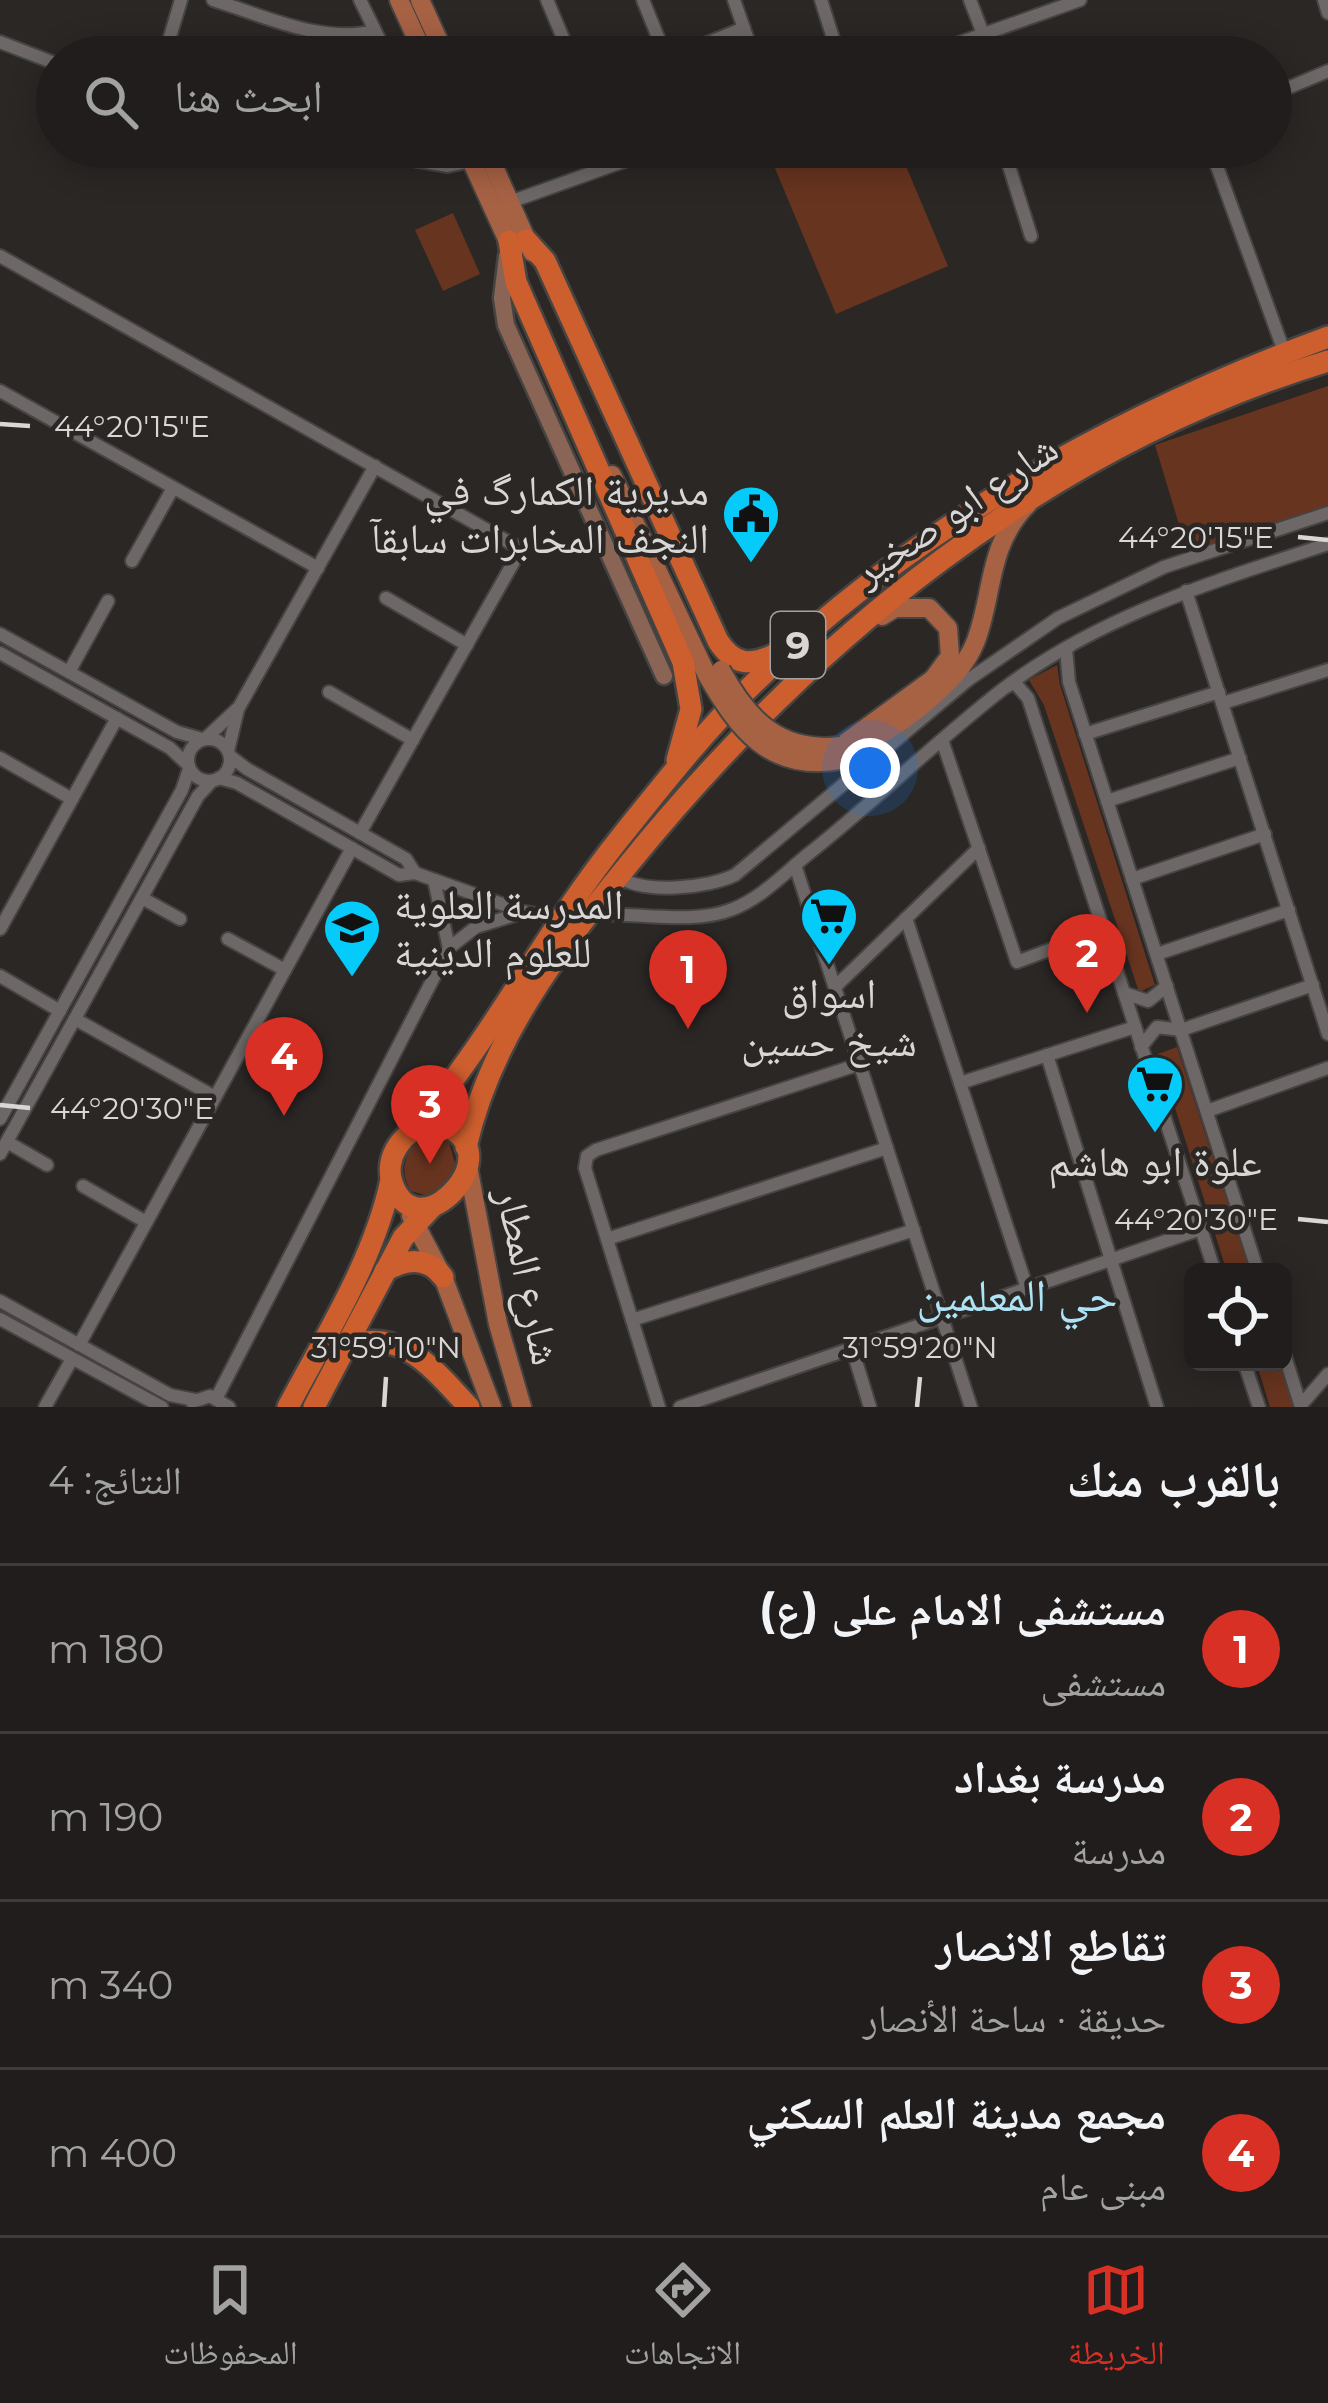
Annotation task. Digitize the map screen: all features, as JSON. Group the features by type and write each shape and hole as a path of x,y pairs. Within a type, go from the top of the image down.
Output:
{"highway":[{"path":"517,240 545,261 727,655 752,664 817,628"},
{"path":"517,240 516,282 688,678 691,709 685,743 657,796"},
{"name":"9","path":"288,1407 351,1287 384,1209 393,1186 395,1153 485,1035 560,918 727,711 817,628 947,529 1066,458 1195,390 1285,354 1319,352"},
{"name":"شارع ابو صخير","path":"586,915 698,778 810,668 909,581 1036,496 1150,431 1319,352"},
{"name":"9","path":"314,1407 384,1271 424,1215 456,1191 482,1086 500,1048 586,915"},
{"path":"416,1127 443,1125 457,1133 467,1154"},
{"path":"393,1186 424,1215"},
{"path":"384,1271 402,1262 418,1262 437,1269 443,1277"},
{"path":"345,1347 368,1340 393,1343 424,1362 469,1407"}],"main road":[{"path":"400,0 416,36"},
{"path":"420,0 436,36"},
{"path":"482,168 714,672 767,731 796,744 841,753 922,703 964,662 979,632 995,558 1020,512 1036,496"},
{"path":"486,168 510,202 517,240"},
{"path":"810,668 895,608 929,608 948,628 950,656 944,668 841,753"},
{"name":"شارع المطار","path":"467,1154 498,1324 522,1407"},
{"name":"شارع المطار","path":"424,1215 491,1407"}],"street":[{"path":"170,36 181,0"},
{"path":"213,0 324,35 375,31"},
{"path":"359,0 378,36"},
{"path":"547,0 562,36"},
{"path":"643,0 659,36"},
{"path":"734,0 747,36"},
{"path":"821,0 832,36"},
{"path":"970,0 983,34"},
{"path":"977,36 1050,5 1080,0"},
{"path":"1324,0 1328,13"},
{"path":"723,36 744,28"},
{"path":"0,42 36,56"},
{"path":"1292,86 1328,71"},
{"path":"510,202 605,168"},
{"path":"1010,168 1031,236"},
{"path":"1218,168 1285,354"},
{"path":"517,240 502,298 506,325 664,676"},
{"path":"0,256 521,549 360,833"},
{"path":"0,391 317,568"},
{"path":"47,1166 3,1148 198,796 227,771 238,709 375,466"},
{"path":"132,561 173,488"},
{"path":"618,876 634,885 692,887 735,875 999,657 1087,601 1164,567 1328,513"},
{"path":"586,915 698,916 726,912 750,901 1007,686 1069,647 1138,610 1328,544"},
{"path":"1126,584 1138,610"},
{"path":"1186,591 1328,1034"},
{"path":"386,598 467,645"},
{"path":"69,672 108,601"},
{"path":"0,634 182,735 222,742 247,769 406,860 415,873"},
{"path":"1069,647 1066,671 1085,734 1255,1263"},
{"path":"0,653 175,751 201,780 237,783 399,875 415,873 524,911 560,918"},
{"path":"1085,734 1328,670"},
{"path":"1007,686 1014,682 1028,698 1212,1263"},
{"path":"329,692 413,740"},
{"path":"0,1119 182,790 190,749 238,709"},
{"path":"0,929 117,718"},
{"path":"942,740 1017,962 1103,930"},
{"path":"0,758 72,799"},
{"path":"1107,801 1240,758"},
{"path":"1132,879 1264,834"},
{"path":"79,1345 352,848"},
{"path":"835,987 979,848"},
{"path":"795,865 970,1407"},
{"path":"434,880 449,948"},
{"path":"142,898 180,919"},
{"path":"1156,954 1289,910"},
{"path":"218,1397 449,948 487,922 524,911"},
{"path":"906,918 1027,1288"},
{"path":"228,938 285,970"},
{"path":"0,976 60,1011"},
{"path":"1124,993 1148,1001 1167,986"},
{"path":"1141,1047 1156,1027 1181,1030 1313,986"},
{"path":"75,1018 215,1097"},
{"path":"960,1083 1135,1027"},
{"path":"1047,1055 1157,1407"},
{"path":"659,1407 585,1168 590,1153 860,1064"},
{"path":"1207,1111 1328,1068"},
{"path":"607,1239 887,1148"},
{"path":"83,1186 146,1222"},
{"path":"680,1407 1201,1228"},
{"path":"632,1320 914,1231"},
{"path":"0,1301 170,1395 191,1403 218,1397"},
{"path":"0,1319 162,1407"},
{"path":"852,1348 870,1407"},
{"path":"45,1407 73,1359"},
{"path":"1247,1371 1259,1407"},
{"path":"1290,1371 1301,1406"},
{"path":"1301,1406 1328,1374"},
{"path":"218,1397 230,1407"}],"shaded area":[{"path":"775,168 907,168 948,266 836,314"},
{"path":"453,213 480,274 443,291 415,230"},
{"path":"1328,386 1328,506 1187,551 1155,445"},
{"path":"1057,665 1155,985 1139,992 1044,705 1029,680"},
{"path":"1177,1047 1247,1263 1224,1263 1158,1054"},
{"path":"428,1135 449,1142 456,1167 443,1190 428,1196 411,1191 404,1167 414,1145"},
{"path":"1259,1371 1284,1371 1295,1407 1270,1407"}],"place":[{"name":"مديرية الكمارگ في النجف المخابرات سابقآ","path":"751,565"},
{"name":"اسواق شيخ حسين","path":"829,967"},
{"name":"المدرسة العلوية للعلوم الدينية","path":"352,979"},
{"name":"مدرسة بغداد","path":"1087,1013"},
{"name":"مستشفی الامام علی (ع)","path":"688,1029"},
{"name":"مجمع مدينة العلم السكني","path":"284,1116"},
{"name":"علوة ابو هاشم","path":"1155,1135"},
{"name":"تقاطع الانصار","path":"430,1164"}],"district":[{"name":"حي المعلمين","path":"1017,1294"}]}
